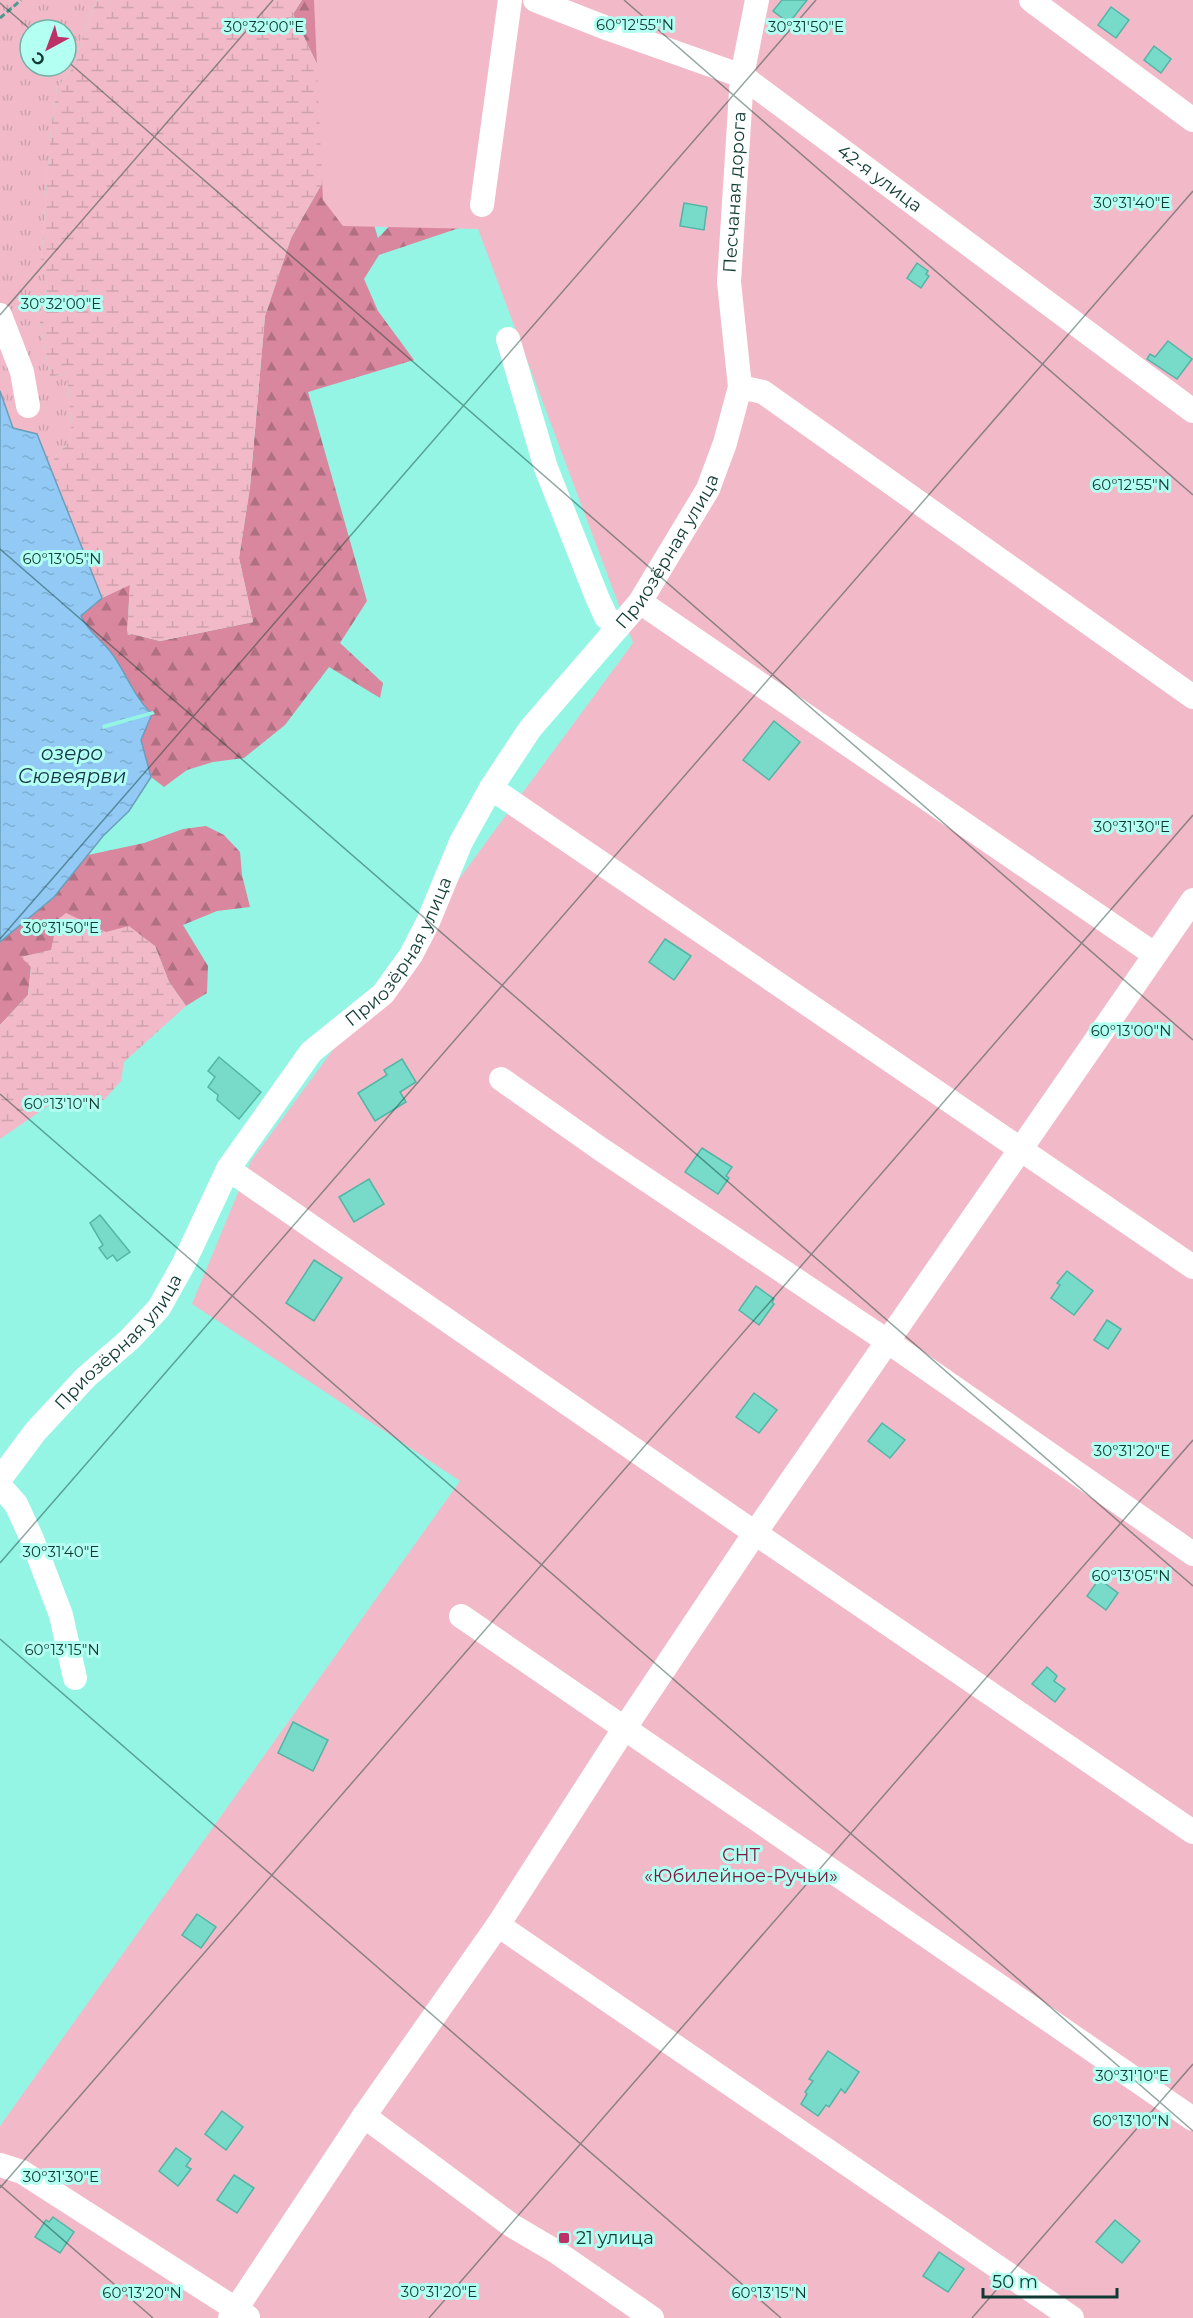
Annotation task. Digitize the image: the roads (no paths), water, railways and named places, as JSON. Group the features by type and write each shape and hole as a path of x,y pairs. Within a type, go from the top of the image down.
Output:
{"street":[{"path":"482,205 510,0"},
{"name":"42-я улица","path":"535,0 742,76 1193,411"},
{"name":"Песчаная дорога","path":"740,387 729,282 742,76 757,0"},
{"path":"1031,0 1193,120"},
{"path":"0,315 22,372 28,406"},
{"path":"508,339 546,468 597,597 606,616 618,627"},
{"path":"740,387 763,392 1193,697"},
{"name":"Приозёрная улица","path":"0,1479 35,1432 86,1377 129,1340 159,1308 183,1265 228,1169 311,1052 383,994 411,955 428,922 461,842 491,788 531,729 640,602 708,489 725,443 740,387"},
{"path":"640,602 1154,954"},
{"path":"491,788 1193,1268"},
{"path":"0,2165 22,2172 239,2315 364,2116 498,1925 624,1729 755,1533 1193,900"},
{"path":"501,1079 602,1150 887,1341 1193,1554"},
{"path":"228,1169 1193,1832"},
{"path":"0,1486 16,1504 32,1539 61,1615 75,1678"},
{"path":"462,1616 1193,2119"},
{"path":"498,1925 1072,2318"},
{"path":"364,2116 511,2225 555,2251 652,2318"}],"water":[{"name":"озеро Сювеярви","path":"0,391 13,428 37,434 102,598 81,616 113,655 135,693 152,714 141,740 151,777 129,811 103,836 54,897 0,942"}],"place":[{"name":"21 улица","path":"564,2238"}],"park label":[{"name":"СНТ «Юбилейное-Ручьи»","path":"741,1865"}]}
